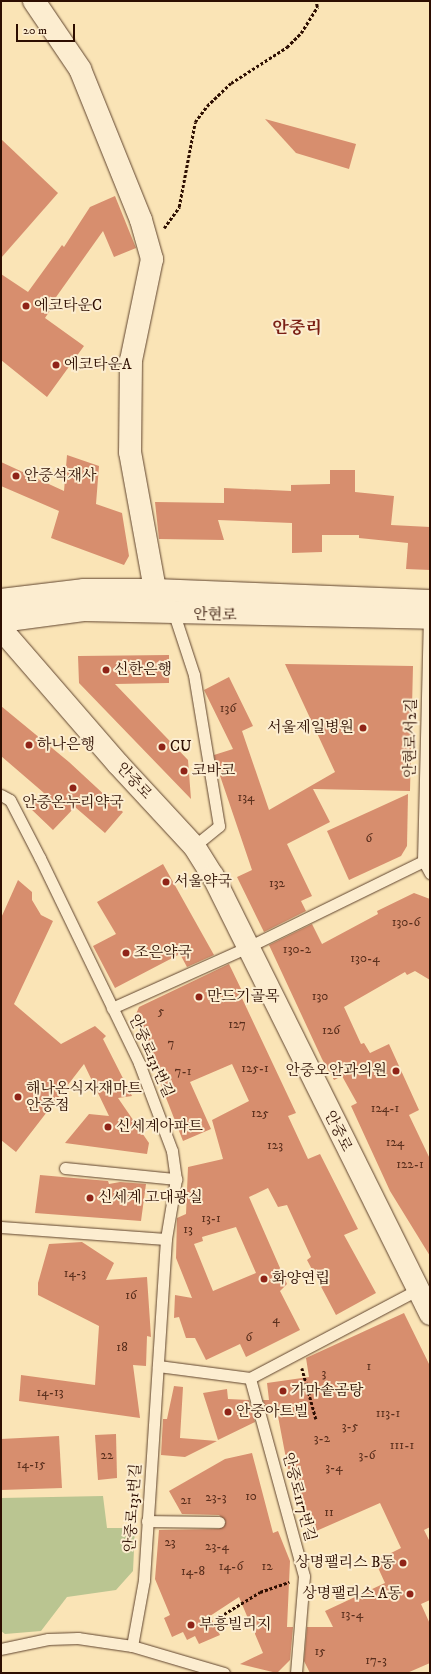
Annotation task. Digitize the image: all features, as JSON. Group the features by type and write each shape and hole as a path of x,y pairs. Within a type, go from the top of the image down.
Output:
{"street":[{"path":"34,1 80,69 142,220 152,259 130,360 130,452 155,590"},
{"name":"안현로","path":"1,600 84,590 155,590 429,610"},
{"name":"안현로","path":"1,621 85,610 174,614 429,610"},
{"name":"안중로","path":"1,629 118,764 194,846 213,876 430,1314"}],"lane":[{"name":"안현로서2길","path":"427,859 429,610"},
{"path":"174,614 194,675 218,826 194,846"},
{"path":"1,795 10,800 40,858 112,1008"},
{"path":"248,947 427,859 430,872"},
{"name":"안중로131번길","path":"132,1646 144,1580 166,1239 176,1179 172,1151 163,1120 139,1063 112,1008 248,947"},
{"path":"65,1168 176,1179"},
{"path":"1,1227 166,1239"},
{"path":"158,1366 250,1378 417,1290"},
{"name":"안중로117번길","path":"250,1378 304,1576 296,1673"},
{"path":"148,1521 219,1522"},
{"path":"1,1649 48,1639 70,1638 132,1646 224,1673"}],"path":[{"path":"152,259 165,227 179,206 196,122 207,106 231,83 287,47 301,33 316,6 316,1"},
{"path":"298,1354 316,1419"},
{"path":"224,1614 260,1592 304,1576"}],"green space":[{"path":"103,1496 107,1528 135,1528 133,1571 116,1590 67,1597 41,1631 5,1634 1,1631 1,1498"}],"building":[{"path":"265,119 356,144 349,169 296,153"},
{"path":"1,139 58,193 1,258"},
{"path":"115,196 136,248 114,257 103,231 49,307 51,309 45,318 84,346 47,397 1,360 1,274 28,292 62,245 64,247 90,207"},
{"path":"67,455 99,466 96,504 122,513 129,556 124,565 51,538 59,511 1,486 1,462 64,491"},
{"path":"330,470 355,470 355,492 394,496 391,525 430,527 430,570 406,569 408,543 359,538 359,535 322,535 322,552 292,553 292,523 218,520 224,540 159,539 155,502 224,503 224,488 291,491 291,485 330,484"},
{"path":"169,655 169,683 115,684 188,760 191,799 79,683 78,656"},
{"path":"285,664 413,666 410,791 313,789 330,822 287,844 312,896 301,901 306,911 264,932 237,877 252,870 215,761 214,755 233,749 204,690 229,677 253,726 242,731 269,810 335,772"},
{"path":"1,706 69,762 123,812 105,833 75,807 53,830 30,808 44,793 1,756"},
{"path":"408,794 407,846 401,856 349,880 327,831"},
{"path":"163,864 214,955 187,967 180,954 115,988 93,946 116,934 97,902"},
{"path":"18,880 32,892 32,900 41,915 53,921 14,1004 61,1044 95,1026 106,1036 103,1039 132,1096 118,1098 149,1143 147,1154 65,1143 89,1114 109,1116 84,1064 16,1152 1,1140 1,918"},
{"path":"414,893 430,899 430,980 415,971 407,975 405,972 344,1007 361,1044 364,1043 370,1053 389,1044 419,1110 409,1115 430,1159 430,1256 390,1191 351,1106 357,1103 342,1076 334,1080 322,1059 269,945 312,924 322,944 378,914 377,911"},
{"path":"229,964 243,993 240,994 296,1113 288,1116 308,1159 320,1154 358,1229 344,1235 376,1293 336,1315 307,1260 311,1257 287,1205 278,1207 268,1188 249,1197 287,1284 280,1291 300,1330 246,1357 240,1344 206,1360 195,1338 186,1338 179,1317 174,1318 175,1295 192,1298 176,1258 177,1218 186,1214 188,1167 223,1159 212,1120 249,1101 232,1064 190,1082 211,1129 183,1141 159,1080 162,1082 134,1019 139,1007","holes":["236,1227 256,1273 213,1291 194,1244 203,1241 202,1237"]},
{"name":"신세계 고대광실","path":"40,1175 108,1181 109,1184 120,1182 146,1184 141,1221 35,1213"},
{"path":"82,1242 114,1263 106,1280 147,1277 151,1337 147,1336 146,1366 133,1365 140,1418 19,1401 21,1375 95,1385 99,1326 38,1295 38,1283 49,1244"},
{"path":"404,1313 430,1366 430,1527 424,1530 430,1542 430,1600 421,1604 430,1624 430,1663 407,1673 310,1673 304,1661 307,1627 333,1627 325,1611 385,1583 375,1561 401,1548 380,1503 314,1532 298,1497 290,1469 288,1469 277,1411 267,1415 263,1400 269,1400 267,1383 309,1377 306,1358"},
{"path":"174,1386 183,1387 180,1438 217,1441 185,1457 161,1455 163,1419 167,1419"},
{"name":"안중아트빌","path":"227,1389 228,1399 249,1400 255,1422 218,1440 203,1393"},
{"path":"116,1434 117,1478 98,1480 95,1435"},
{"path":"59,1436 62,1488 1,1490 1,1439"},
{"path":"252,1453 273,1533 278,1531 290,1561 287,1627 293,1627 290,1660 277,1673 240,1664 263,1653 255,1634 255,1627 252,1628 239,1597 210,1616 220,1635 199,1644 195,1636 187,1640 183,1632 172,1637 164,1618 170,1615 155,1579 159,1530 219,1529 226,1522 219,1515 182,1514 169,1491 225,1459"}],"place":[{"name":"에코타운C","path":"26,306"},
{"name":"에코타운A","path":"56,365"},
{"name":"안중석재사","path":"16,476"},
{"name":"신한은행","path":"106,670"},
{"name":"서울제일병원","path":"363,728"},
{"name":"하나은행","path":"29,745"},
{"name":"CU","path":"162,747"},
{"name":"코바코","path":"184,771"},
{"name":"안중온누리약국","path":"73,788"},
{"name":"서울약국","path":"166,882"},
{"name":"조은약국","path":"126,953"},
{"name":"만드기골목","path":"199,997"},
{"name":"안중오안과의원","path":"396,1071"},
{"name":"해나온식자재마트 안중점","path":"18,1097"},
{"name":"신세계아파트","path":"108,1127"},
{"name":"신세계 고대광실","path":"90,1198"},
{"name":"화양연립","path":"264,1279"},
{"name":"가마솥곰탕","path":"283,1391"},
{"name":"안중아트빌","path":"228,1412"},
{"name":"상명팰리스 B동","path":"403,1563"},
{"name":"상명팰리스 A동","path":"410,1594"},
{"name":"부흥빌리지","path":"191,1625"}],"district":[{"name":"안중리","path":"297,329"}]}
